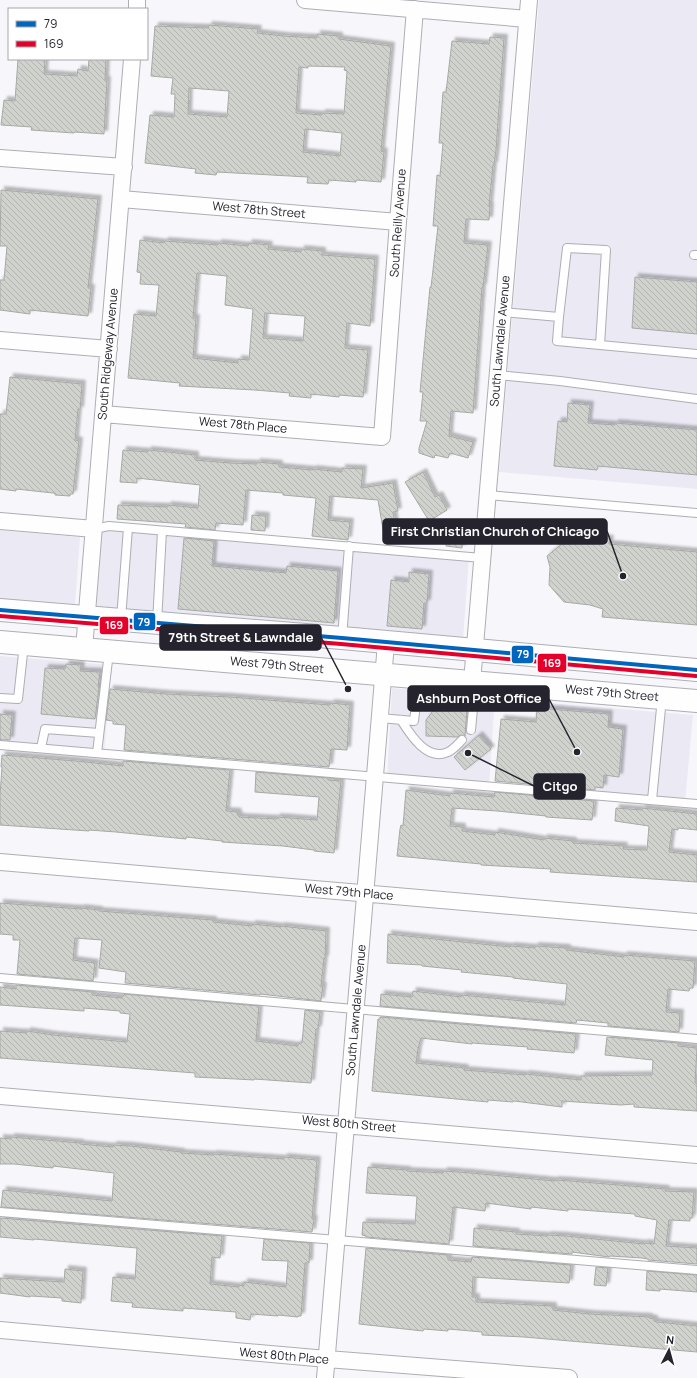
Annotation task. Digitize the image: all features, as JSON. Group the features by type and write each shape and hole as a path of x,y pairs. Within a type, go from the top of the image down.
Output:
{"main road":[{"path":"0,610 342,638 697,670"},
{"name":"West 79th Street","path":"0,642 697,701"}],"street":[{"path":"305,0 527,19"},
{"name":"South Lawndale Avenue","path":"472,682 529,0"},
{"name":"South Reilly Avenue","path":"382,436 416,9"},
{"name":"South Ridgeway Avenue","path":"84,649 132,60"},
{"path":"0,158 124,167"},
{"name":"West 78th Street","path":"121,199 398,222"},
{"path":"0,340 109,349"},
{"name":"West 78th Place","path":"103,414 382,436"},
{"path":"0,521 94,529"},
{"name":"South Lawndale Avenue","path":"325,1378 386,643"},
{"name":"West 79th Place","path":"0,862 697,922"},
{"name":"West 80th Street","path":"0,1096 346,1124 697,1155"},
{"name":"West 80th Place","path":"0,1330 327,1360 569,1378"}],"lane":[{"path":"600,345 606,250 566,248 557,341 600,345 697,354"},
{"path":"503,312 559,317"},
{"path":"498,375 560,381 697,399"},
{"path":"488,495 697,513"},
{"path":"94,529 109,526 482,558"},
{"path":"121,621 128,528"},
{"path":"157,624 162,531"},
{"path":"342,638 349,546"},
{"path":"0,698 18,699 24,644"},
{"path":"97,753 109,651"},
{"path":"380,718 414,721 419,677"},
{"path":"471,730 473,709 472,682"},
{"path":"652,800 662,698"},
{"path":"402,720 410,734 425,750 437,754 448,752 462,740"},
{"path":"41,748 45,729 99,733"},
{"path":"0,745 697,804"},
{"path":"0,978 697,1039"},
{"path":"0,1212 697,1270"}],"shaded area":[{"path":"539,0 697,0 697,489 499,472"},
{"path":"102,528 469,557 463,641 96,608"},
{"path":"0,530 80,537 75,606 0,599"},
{"path":"0,656 112,665 104,754 0,745"},
{"path":"392,688 495,698 489,787 387,778"},
{"path":"536,702 693,715 685,803 529,790"}],"building":[{"path":"209,25 258,29 257,33 283,36 317,38 317,34 339,36 339,39 391,46 381,151 384,152 381,182 329,180 328,184 307,183 308,177 217,172 216,175 195,173 196,169 145,163 150,115 174,117 175,94 171,94 173,78 151,76 155,26 208,28","holes":["308,66 345,67 344,70 347,71 344,114 322,113 322,115 296,113 299,67 308,68","189,88 229,91 227,117 188,114","305,129 342,133 340,156 303,152"]},
{"path":"490,37 504,38 496,150 493,165 489,220 466,219 464,243 488,245 482,287 473,413 451,411 449,436 473,442 468,458 450,453 448,458 435,455 434,458 419,453 419,448 427,421 420,421 423,392 420,392 430,287 438,226 433,226 437,175 440,176 443,143 439,143 443,92 446,92 452,41 489,44"},
{"path":"18,60 45,60 44,74 77,76 78,69 88,71 89,60 106,60 105,80 107,80 104,134 31,130 32,127 1,125 4,100 15,101"},
{"path":"1,190 98,199 88,288 91,288 88,316 30,310 30,314 0,310 0,280 4,280 7,246 0,246"},
{"path":"140,240 164,243 165,241 248,246 249,243 269,245 268,249 301,252 301,249 322,251 322,255 375,259 370,326 347,323 345,348 368,350 363,397 339,395 339,397 311,394 311,398 289,396 290,393 179,386 180,383 128,378 134,314 156,316 159,285 140,284 141,273 137,272","holes":["197,273 227,276 225,305 253,309 249,360 238,359 238,363 193,358 196,318 193,318","265,313 305,316 303,341 263,338"]},
{"path":"635,277 697,282 697,334 632,328"},
{"path":"10,377 82,384 80,410 78,409 75,440 79,441 73,494 70,494 70,496 16,489 16,491 0,489 0,414 6,414"},
{"path":"568,403 590,405 588,423 615,425 615,423 697,430 697,475 598,466 597,470 554,466 558,421 567,422"},
{"path":"123,450 168,452 195,455 195,460 257,464 257,462 279,464 279,467 313,470 342,472 342,468 363,469 361,488 393,483 398,511 393,512 397,538 385,541 378,500 330,496 328,520 350,522 348,540 312,536 316,498 283,495 283,493 246,490 243,525 216,523 215,530 185,527 186,524 117,519 118,505 168,507 168,505 198,508 200,485 137,478 137,483 120,482"},
{"path":"423,472 435,497 439,495 447,510 429,521 405,482"},
{"path":"252,515 266,516 265,531 251,530"},
{"path":"448,525 464,526 462,548 446,546"},
{"path":"576,536 610,539 609,544 697,552 697,625 602,617 603,609 590,605 564,602 549,585 550,567 547,556 567,540 576,541"},
{"path":"184,538 214,541 212,566 286,573 287,566 338,571 334,623 178,609"},
{"path":"409,572 429,574 427,603 424,603 422,629 387,626 391,580 409,582"},
{"path":"66,664 81,665 80,671 100,672 95,719 41,714 45,668 65,669"},
{"path":"110,689 330,705 331,703 350,705 347,750 331,749 329,767 124,750 126,725 113,724 113,721 106,720"},
{"path":"436,707 467,709 465,736 426,736 426,720"},
{"path":"537,708 609,714 608,727 623,729 619,777 604,775 603,788 595,787 595,790 495,781 501,719 536,722"},
{"path":"0,714 12,715 10,740 0,740"},
{"path":"479,735 491,749 465,770 454,757"},
{"path":"2,755 123,766 123,761 230,770 226,811 238,812 237,815 239,815 239,817 277,819 277,817 317,820 319,797 255,792 256,772 328,778 328,780 341,781 334,853 283,846 222,842 186,837 186,839 116,832 0,825"},
{"path":"406,790 450,796 450,793 494,797 495,792 594,801 592,820 452,808 450,826 462,827 462,831 495,835 495,832 544,840 544,838 573,841 573,843 624,846 623,849 647,850 649,826 615,821 616,808 642,810 642,808 697,814 697,830 678,828 678,830 672,829 669,852 697,855 697,882 550,872 551,869 481,865 397,856 400,829 401,825 403,826"},
{"path":"0,903 81,908 99,911 213,920 213,922 252,926 252,924 326,931 321,1001 260,994 125,983 126,972 99,968 102,940 75,938 73,960 95,963 93,981 17,974 20,940 13,940 13,935 0,934"},
{"path":"388,934 510,947 535,948 535,946 567,948 567,950 624,957 624,955 695,961 693,988 690,988 689,991 668,989 666,1012 680,1013 679,1032 608,1026 608,1023 577,1020 576,1023 380,1006 381,994 412,997 413,991 461,997 461,995 565,1005 567,984 461,972 462,970 422,965 387,963"},
{"path":"16,985 92,992 92,995 122,998 124,994 259,1006 256,1041 298,1046 298,1043 302,1043 305,1010 320,1012 318,1029 316,1029 311,1083 195,1077 195,1073 0,1058 0,1031 27,1033 27,1031 127,1042 130,1014 120,1013 120,1011 84,1008 84,1011 0,1005 0,987 16,989"},
{"path":"380,1017 576,1034 574,1053 527,1049 528,1047 472,1044 421,1038 416,1063 465,1068 464,1070 526,1074 581,1080 581,1076 652,1075 653,1060 605,1055 607,1037 678,1043 678,1046 697,1048 695,1083 697,1083 697,1111 634,1107 634,1104 621,1105 562,1101 562,1107 514,1101 488,1100 488,1102 372,1091 378,1019 380,1019"},
{"path":"11,1137 113,1147 113,1145 131,1146 181,1153 284,1159 284,1157 317,1160 312,1232 1,1207 3,1190 112,1201 114,1173 53,1166 53,1168 0,1164 0,1138 11,1139"},
{"path":"368,1167 407,1171 471,1173 666,1189 665,1191 694,1192 692,1218 690,1218 690,1221 669,1220 666,1246 697,1248 697,1264 648,1260 642,1258 609,1257 572,1252 572,1254 473,1246 474,1228 516,1232 516,1234 566,1236 654,1244 657,1220 635,1216 635,1214 568,1209 568,1211 531,1207 531,1209 486,1203 485,1211 453,1207 449,1244 366,1237 362,1235 363,1222 415,1224 417,1196 366,1193"},
{"path":"0,1218 222,1236 220,1258 212,1257 210,1284 239,1287 239,1285 244,1286 244,1282 286,1287 288,1261 262,1260 264,1239 310,1243 309,1263 305,1263 301,1316 251,1314 250,1320 236,1318 236,1312 183,1308 183,1311 132,1307 133,1303 111,1301 113,1277 135,1279 137,1248 0,1237"},
{"path":"366,1248 448,1255 448,1260 471,1262 472,1257 571,1265 569,1283 473,1277 472,1297 476,1297 476,1302 553,1306 553,1310 590,1314 649,1317 657,1322 697,1326 697,1352 524,1337 482,1335 482,1332 448,1329 448,1331 424,1329 423,1331 359,1324"},
{"path":"596,1267 608,1268 606,1286 594,1285"},
{"path":"65,1269 83,1271 81,1303 62,1301 62,1298 30,1297 0,1293 0,1278 64,1282"},
{"path":"647,1271 697,1275 697,1292 660,1289 660,1291 646,1290"}],"transit line":[{"name":"79","path":"0,610 342,638 697,670"},
{"name":"169","path":"0,616 341,644 696,676"}],"place":[{"name":"First Christian Church of Chicago","path":"623,576"},
{"name":"79th Street & Lawndale","path":"348,689"},
{"name":"Ashburn Post Office","path":"577,752"},
{"name":"Citgo","path":"468,753"}]}
